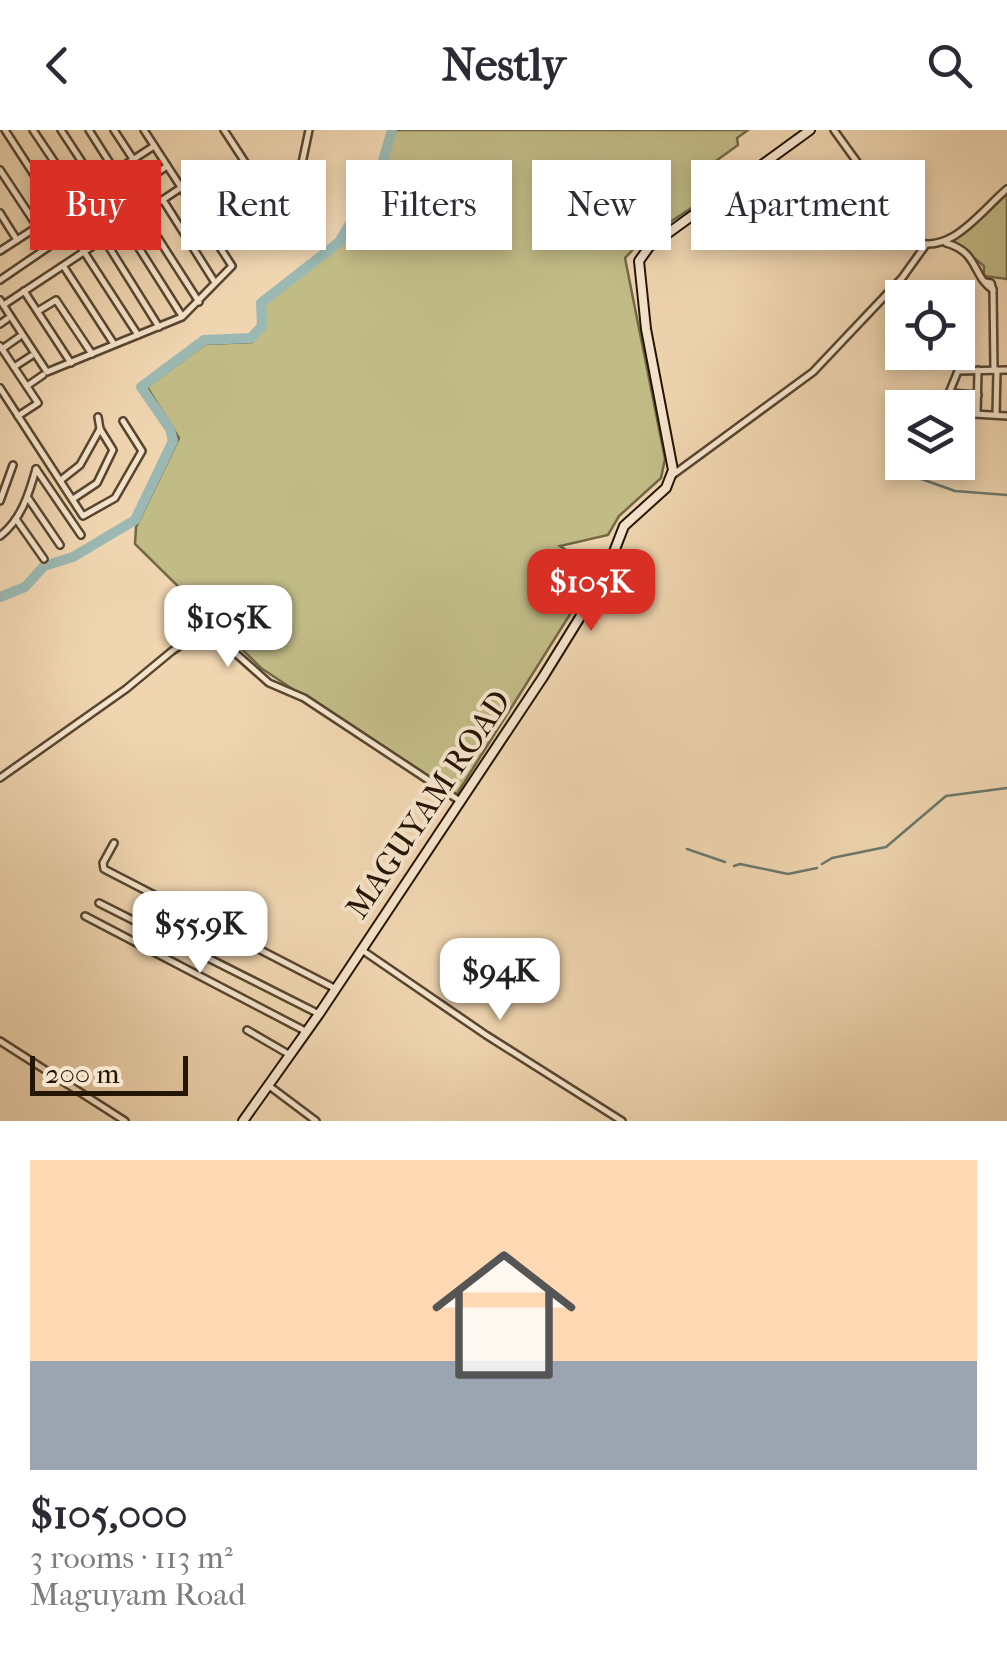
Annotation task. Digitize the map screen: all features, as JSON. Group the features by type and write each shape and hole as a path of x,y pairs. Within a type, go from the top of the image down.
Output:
{"main road":[{"path":"672,475 644,320 639,260 649,247 810,130"},
{"name":"MAGUYAM ROAD","path":"242,1121 461,802 603,580 624,526 663,492 672,475"}],"street":[{"path":"4,130 30,168"},
{"path":"33,130 53,160"},
{"path":"60,130 81,160"},
{"path":"89,130 108,160"},
{"path":"114,130 133,159 154,146"},
{"path":"144,130 181,187"},
{"path":"224,130 271,202 277,202 298,182 309,130"},
{"path":"834,130 856,160"},
{"path":"161,170 167,166"},
{"path":"0,170 30,215"},
{"path":"181,189 163,200 214,281"},
{"path":"946,243 1007,190"},
{"path":"0,213 17,240"},
{"path":"0,251 30,231"},
{"path":"161,242 200,302"},
{"path":"925,246 954,245 976,263 984,282 991,283 996,293 996,415"},
{"path":"0,280 46,250"},
{"path":"45,373 2,302 88,250"},
{"path":"111,250 159,327"},
{"path":"140,250 182,317"},
{"path":"26,386 45,373 182,317 232,266 222,250"},
{"path":"672,475 813,372 902,278 922,250"},
{"path":"85,252 138,335"},
{"path":"64,267 114,344"},
{"path":"24,291 71,363"},
{"path":"38,311 56,300 92,354"},
{"path":"0,324 7,319"},
{"path":"18,416 38,403 1,348 19,338"},
{"path":"14,367 31,356"},
{"path":"978,370 977,414 1007,416"},
{"path":"950,390 958,371 1007,370"},
{"path":"0,388 84,516 115,498 142,451 122,421"},
{"path":"73,499 97,482 113,450 100,429 98,417"},
{"path":"60,480 80,466 100,429"},
{"path":"0,501 13,466"},
{"path":"0,536 28,498 36,469 81,535"},
{"path":"28,498 60,545"},
{"path":"16,519 44,559"},
{"path":"0,778 126,689 172,651 195,636 207,635 224,643 269,683 304,698 461,802"},
{"path":"114,843 103,863 104,869 336,989"},
{"path":"99,904 319,1014"},
{"path":"84,916 306,1032"},
{"path":"361,949 622,1121"},
{"path":"247,1030 290,1056"},
{"path":"0,1040 125,1121"},
{"path":"268,1085 316,1121"},
{"path":"106,1121 112,1112"}],"shaded area":[{"path":"394,130 748,130 737,138 738,145 717,160 691,160 691,208 671,221 671,160 532,160 532,250 632,250 625,258 665,459 661,478 619,516 608,535 560,546 595,569 591,581 455,797 261,668 135,544 136,527 179,438 147,387 205,344 252,342 265,327 264,303 346,236 346,250 512,250 512,160 386,160"},
{"path":"1007,192 1007,279 984,276 984,266 951,239"}],"waterway":[{"path":"0,597 25,587 44,566 73,557 135,520 173,441 170,429 141,387 204,340 251,338 262,326 261,303 339,242 379,175 392,130"},
{"path":"924,480 955,491 1007,495"},
{"path":"822,864 832,858 886,847 946,796 1007,788"},
{"path":"687,849 725,862"},
{"path":"734,866 788,874 817,868"}]}
